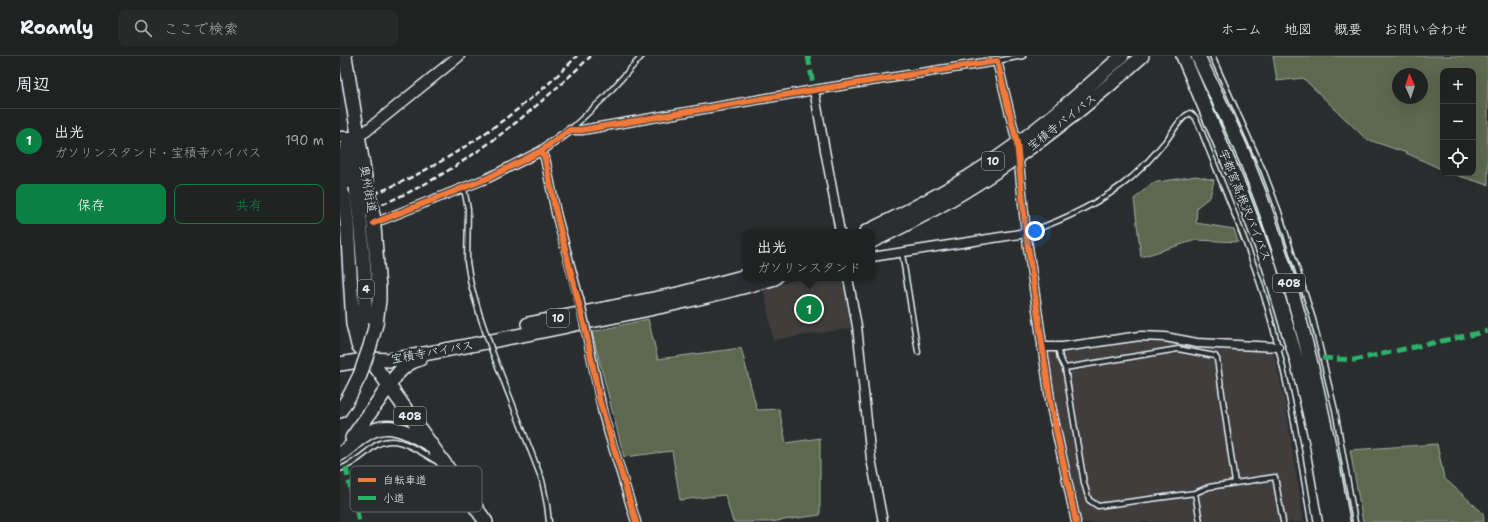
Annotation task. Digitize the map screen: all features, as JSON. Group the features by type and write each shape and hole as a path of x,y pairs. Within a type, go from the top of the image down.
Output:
{"main road":[{"name":"宝積寺バイパス","path":"875,240 908,224 1018,150 1039,127 1122,56"},
{"name":"宝積寺バイパス","path":"872,229 919,206 1058,127 1117,79 1142,56"},
{"name":"宇都宮高根沢バイパス","path":"1183,56 1240,189 1269,266 1298,361 1316,441 1330,522"},
{"name":"宇都宮高根沢バイパス","path":"1198,56 1246,160 1287,277 1321,409 1343,522"},
{"name":"4","path":"345,59 350,136 361,185 354,220"},
{"path":"344,196 344,157 350,136"},
{"name":"4","path":"340,168 344,196 354,220 365,282 365,333 370,359"},
{"name":"奥州街道","path":"340,411 360,375 376,324 379,300 373,219 361,185"},
{"name":"宝積寺バイパス","path":"370,359 405,349 678,294 743,277"},
{"name":"宝積寺バイパス","path":"370,359 390,360 456,348 684,302 765,281"},
{"path":"340,449 351,440 361,427 399,371 418,359 441,354 456,348"},
{"path":"340,364 370,359"},
{"name":"408","path":"370,359 447,466"},
{"path":"340,454 365,434 385,428 404,430 432,446"},
{"name":"408","path":"479,512 486,522"}],"street":[{"path":"350,136 371,128 459,56"},
{"path":"373,219 464,188 488,178 541,151 570,130 582,130 814,90 997,61 1018,150 1026,233 1042,347 1053,414 1076,522"},
{"path":"814,90 839,229"},
{"path":"541,151 545,158 556,213 586,330 603,414 636,522"},
{"path":"875,257 1026,233"},
{"path":"849,281 857,326 871,459 883,522"},
{"path":"1042,347 1058,347 1140,336 1165,337 1198,343 1278,347"}],"lane":[{"path":"570,130 604,98 642,56"},
{"path":"997,61 1023,56"},
{"path":"1212,56 1264,172 1279,212 1313,319 1336,418 1355,522"},
{"path":"1026,233 1082,210 1120,185 1132,176 1165,143 1183,116 1190,114 1195,117 1255,270 1278,347 1294,416 1311,522"},
{"path":"464,188 468,209 467,262 471,285 492,351 542,480 549,522"},
{"path":"902,253 918,352"},
{"path":"1255,270 1269,266"},
{"path":"1058,347 1060,358 1065,368 1084,483 1089,500 1098,506 1195,492 1209,487 1275,477 1283,522"},
{"path":"1065,368 1178,349 1215,356 1217,359 1235,483"},
{"path":"340,469 351,464 381,443 400,442 408,444 445,466"},
{"path":"1195,492 1200,522"}],"shaded area":[{"path":"791,281 845,281 853,328 773,340 764,290"},
{"path":"1143,339 1204,347 1262,350 1274,354 1285,402 1304,522 1079,522 1055,410 1047,351 1062,352"}],"green space":[{"path":"1273,56 1488,56 1488,185 1459,176 1476,176 1476,68 1440,68 1440,169 1404,152 1366,139 1303,78 1277,81"},
{"path":"1196,176 1214,180 1210,197 1197,207 1196,223 1234,229 1238,242 1196,240 1141,257 1134,199 1152,183"},
{"path":"648,319 658,359 741,348 757,410 779,409 786,443 820,438 820,515 770,522 733,522 725,495 680,500 672,451 624,457 592,332"},
{"path":"1437,444 1444,478 1483,513 1484,522 1363,522 1350,450"}],"railway":[{"path":"340,205 411,178 456,153 518,109 546,86 577,56"},
{"path":"340,219 376,207 410,191 444,173 475,153 506,131 535,107 591,56"}],"marked path":[{"path":"808,56 814,90"},
{"path":"1322,358 1354,360 1488,331"},
{"path":"346,467 350,485"},
{"path":"357,512 359,522"}],"cycle path":[{"path":"374,223 488,178 541,151 570,130 582,130 814,90 997,61 1017,143 1026,233 1051,406 1076,522"},
{"path":"541,151 545,158 556,213 586,332 600,402 636,522"}],"place":[{"name":"出光","path":"809,309"}]}
